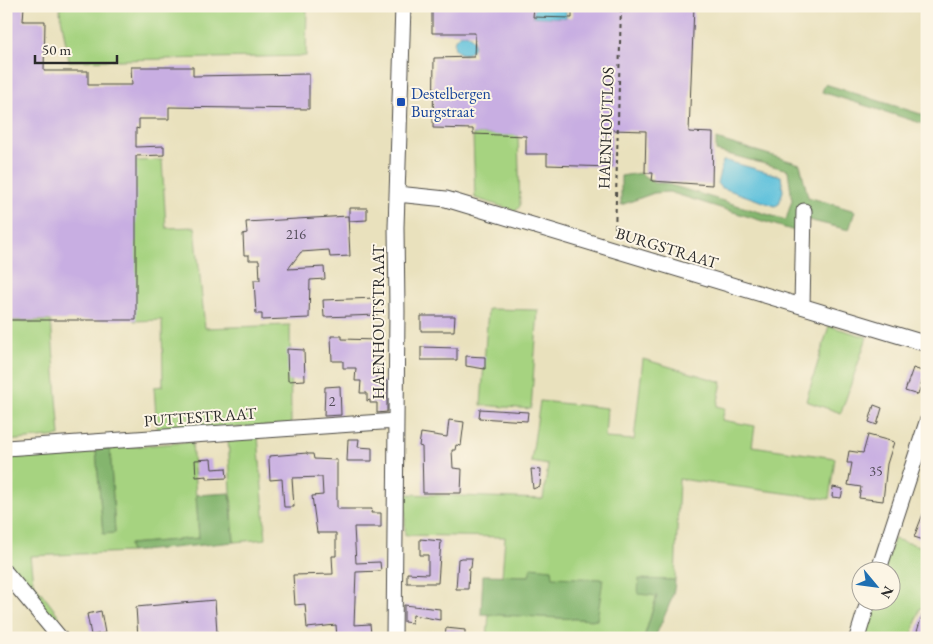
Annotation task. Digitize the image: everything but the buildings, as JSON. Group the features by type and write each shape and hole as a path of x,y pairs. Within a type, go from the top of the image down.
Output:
{"street":[{"name":"HAENHOUTSTRAAT","path":"394,638 397,194 403,6"},
{"name":"BURGSTRAAT","path":"397,194 446,199 927,344"},
{"path":"802,306 804,211"},
{"name":"PUTTESTRAAT","path":"6,448 396,421"},
{"path":"881,562 927,422"},
{"path":"6,574 60,638"},
{"path":"857,638 865,612"}],"path":[{"name":"HAENHOUTLOS","path":"614,250 621,6"}],"green space":[{"path":"59,6 307,6 306,56 69,61"},
{"path":"825,84 927,116 927,125 822,92"},
{"path":"473,134 518,135 520,206 516,211 475,198"},
{"path":"716,139 800,164 808,197 855,211 849,230 804,219 801,233 669,192 654,193 621,205 621,176 640,173 654,183 664,183 786,220 792,200 788,170 716,151"},
{"path":"162,160 166,228 195,227 205,328 290,325 291,425 157,431 154,387 163,386 162,320 134,321 134,161"},
{"path":"488,309 538,310 531,409 481,405"},
{"path":"6,321 51,321 60,436 6,441"},
{"path":"829,326 867,337 841,413 806,401"},
{"path":"643,359 722,382 717,406 725,408 722,420 755,426 752,446 835,458 829,499 679,479 675,580 639,580 657,595 644,638 487,638 489,614 597,620 552,577 531,568 530,576 502,576 505,537 405,535 405,494 543,499 548,465 531,462 540,401 607,408 605,438 634,440"},
{"path":"258,436 266,539 234,542 228,438"},
{"path":"192,442 199,538 130,544 130,552 30,556 33,582 59,616 53,621 6,567 6,455 96,450 103,533 115,533 110,448"},
{"path":"110,448 115,533 103,534 96,450"},
{"path":"230,493 234,542 130,552 129,544 199,538 196,495"},
{"path":"894,539 927,548 927,610 920,608 911,638 862,638 870,612 900,612 900,562 886,562"},
{"path":"531,567 552,569 553,577 603,579 597,620 481,614 483,575 529,576"},
{"path":"639,579 675,580 671,601 655,638 644,638 657,596 638,594"}],"water":[{"path":"534,6 566,6 566,18 533,17"},
{"path":"464,34 471,37 474,44 471,51 464,54 457,51 454,44 457,37"},
{"path":"723,161 781,176 783,191 779,204 775,206 720,187 717,183"}],"place":[{"name":"Destelbergen Burgstraat","path":"401,102"}]}
